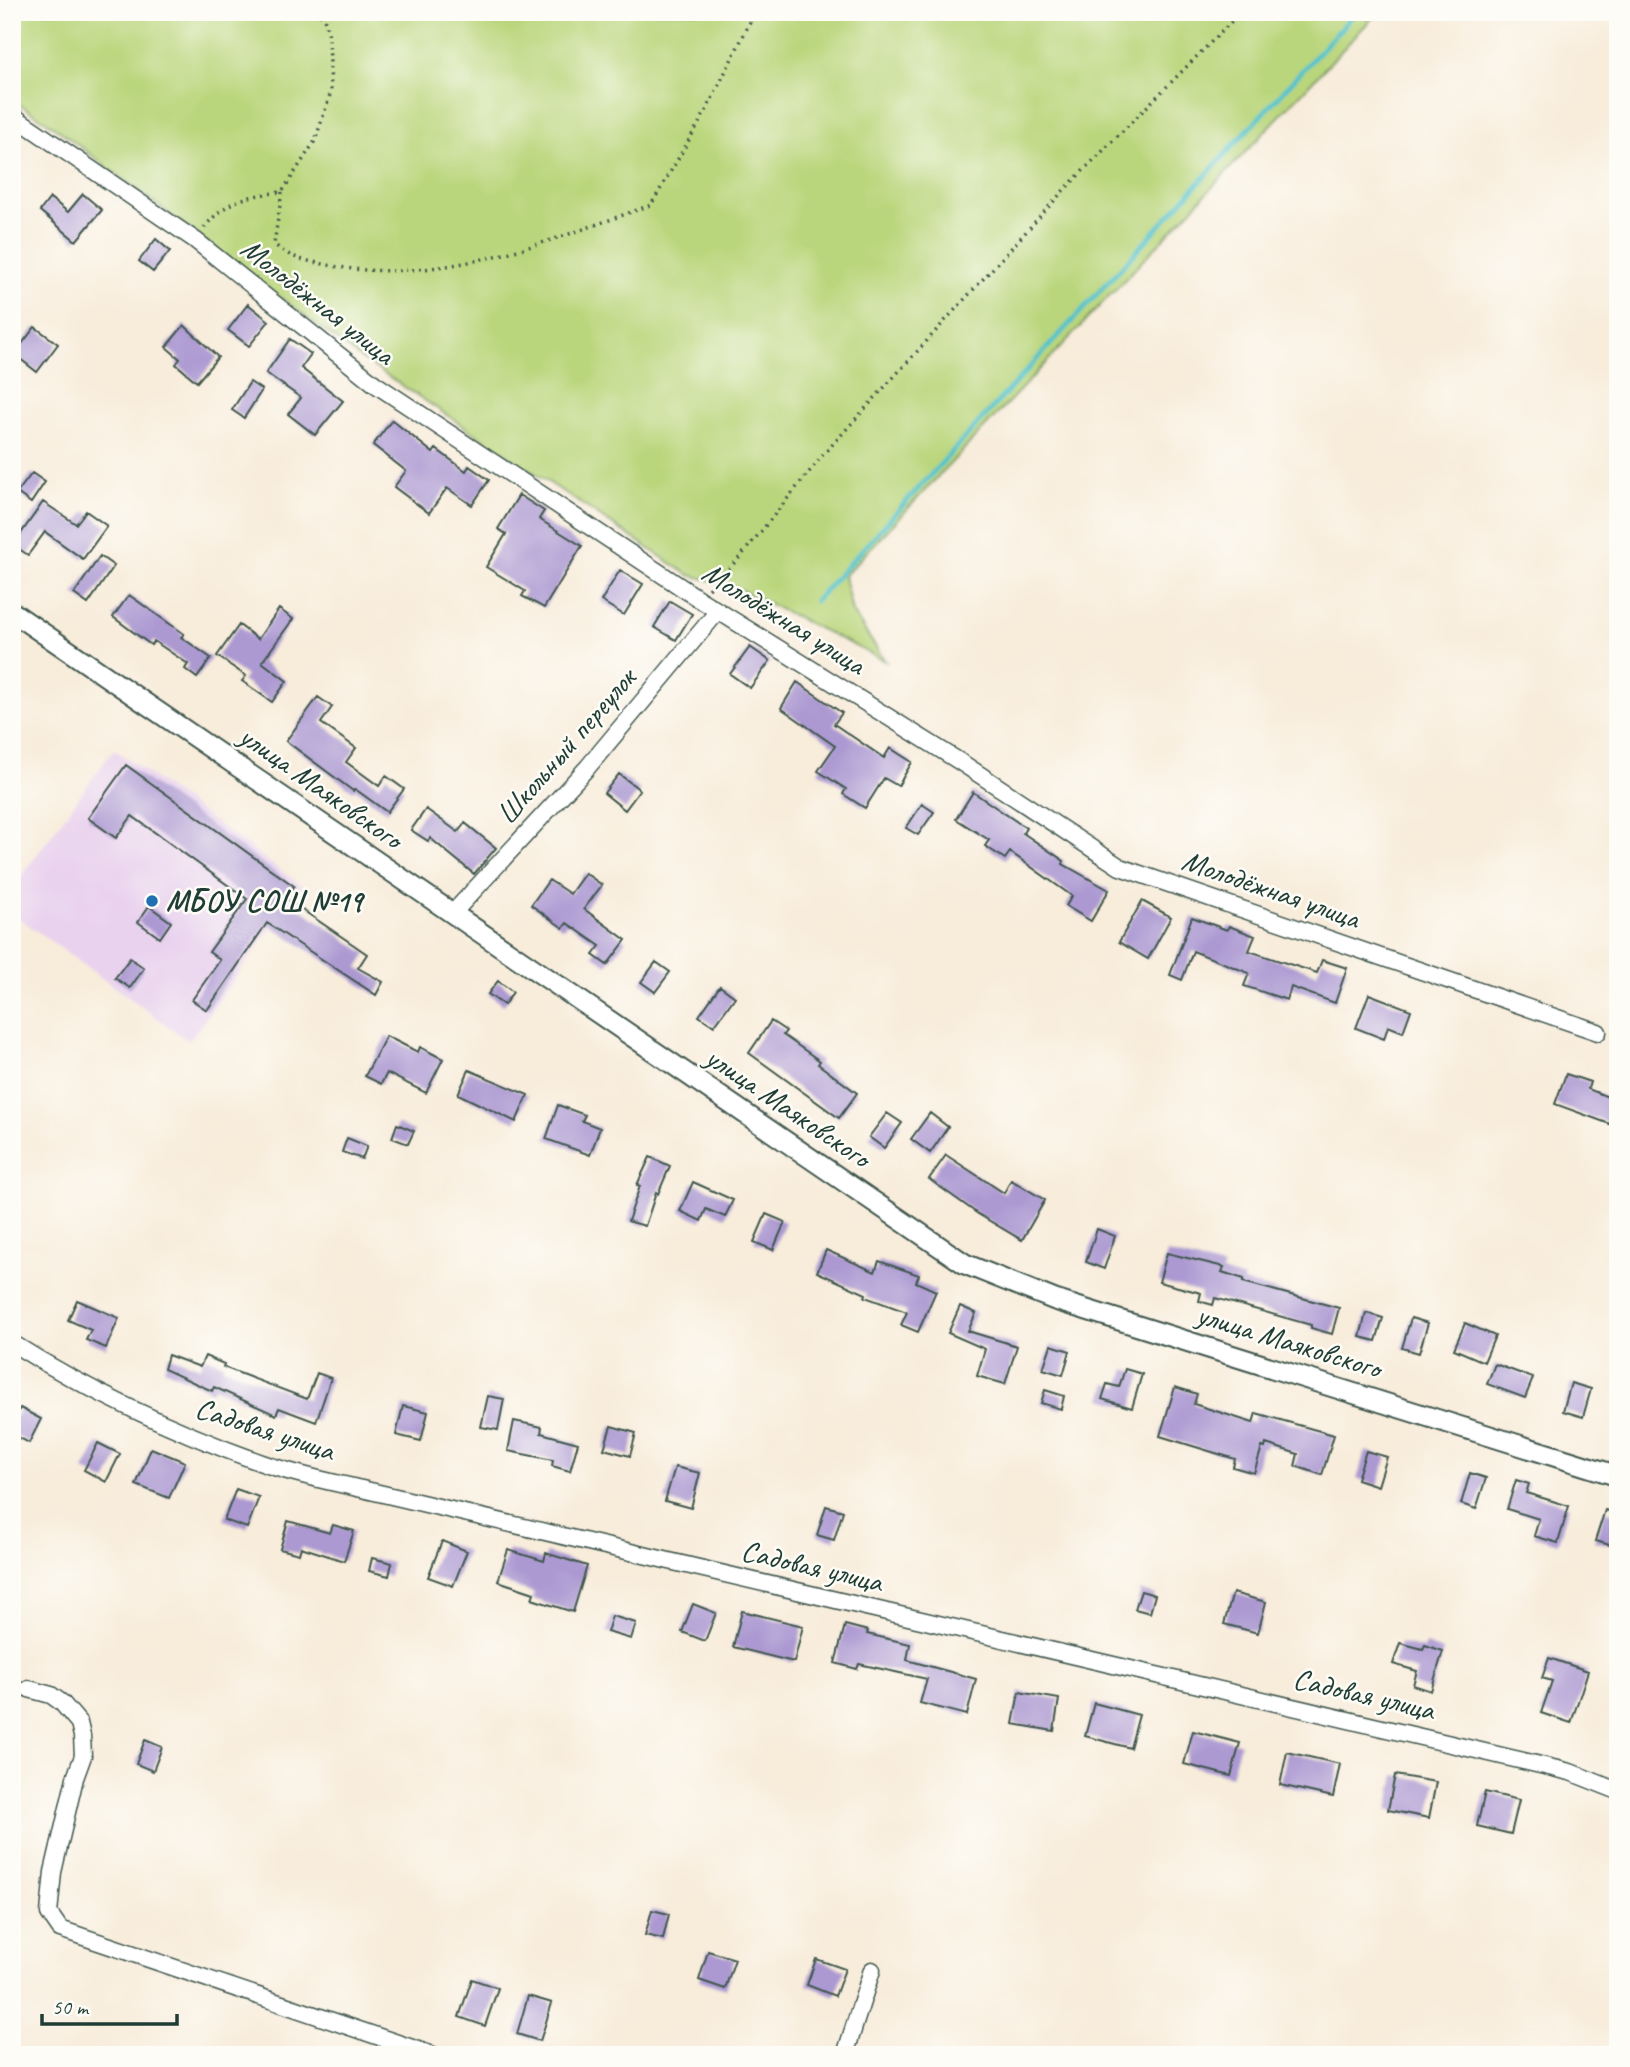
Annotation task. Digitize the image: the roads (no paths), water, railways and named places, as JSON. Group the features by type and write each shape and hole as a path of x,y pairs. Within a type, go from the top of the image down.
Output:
{"street":[{"name":"Молодёжная улица","path":"12,115 195,240 375,384 718,611 962,763 1120,867 1598,1032"},
{"name":"Школьный переулок","path":"452,914 587,768 718,611"},
{"name":"улица Маяковского","path":"12,612 965,1264 1055,1300 1618,1476"},
{"name":"Садовая улица","path":"12,1343 45,1363 171,1427 265,1464 1556,1769 1618,1791"},
{"path":"29,1689 51,1695 62,1703 79,1723 82,1736 83,1756 75,1777 53,1872 49,1913 60,1929 433,2055"},
{"path":"845,2055 872,1970"}],"lane":[{"path":"12,1684 29,1689"}],"waterway":[{"path":"815,601 1356,12"}],"place":[{"name":"МБОУ СОШ №19","path":"152,901"}]}
